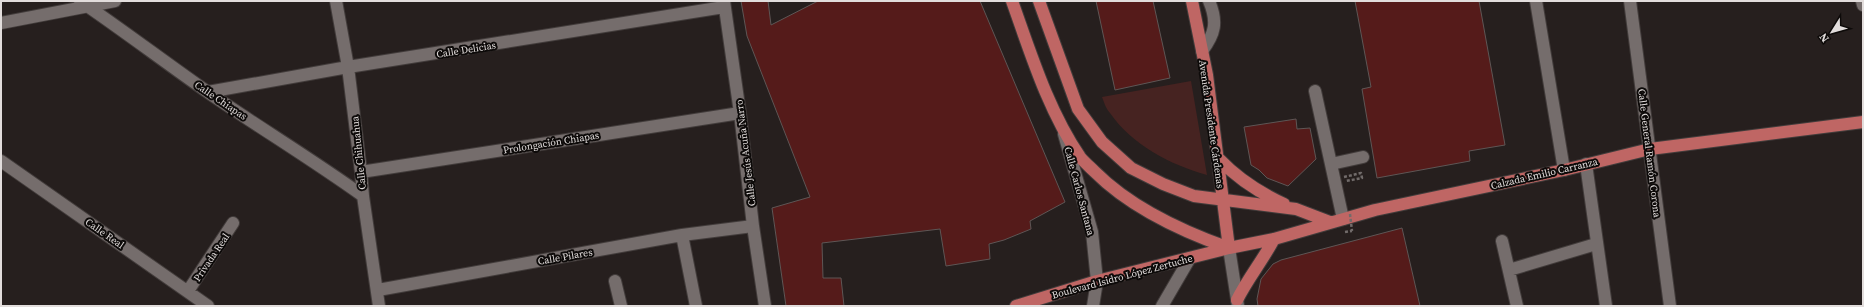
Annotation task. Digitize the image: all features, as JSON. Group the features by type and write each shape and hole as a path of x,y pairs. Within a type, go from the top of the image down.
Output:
{"main road":[{"path":"1012,1 1044,88 1061,125 1081,158 1112,188 1146,210 1175,226 1229,248"},
{"path":"1036,1 1045,17"},
{"path":"1039,1 1078,108 1102,142 1131,168 1163,184 1194,196 1296,209"},
{"name":"Avenida Presidente Cárdenas","path":"1192,1 1202,51 1219,159 1222,200 1229,248"},
{"name":"Calzada Emilio Carranza","path":"1229,248 1274,239 1346,216 1564,170 1650,148 1863,122"},
{"path":"1219,159 1233,173 1269,197 1330,222"},
{"path":"1237,303 1251,275 1264,259 1274,239"},
{"name":"Boulevard Isidro López Zertuche","path":"1016,306 1097,282 1229,248"}],"street":[{"path":"1,23 84,3 115,1"},
{"name":"Calle Chihuahua","path":"336,1 348,67 363,196 378,290 379,306"},
{"path":"1202,51 1210,40 1214,28 1209,1"},
{"path":"1536,1 1564,170"},
{"name":"Calle General Ramón Corona","path":"1630,1 1670,306"},
{"name":"Calle Chiapas","path":"84,3 208,92 328,171 363,196"},
{"name":"Calle Delicias","path":"208,92 724,4"},
{"name":"Calle Jesús Acuña Narro","path":"724,4 765,306"},
{"path":"1315,92 1334,178 1346,216"},
{"name":"Prolongación Chiapas","path":"361,172 740,113"},
{"name":"Calle Carlos Santana","path":"1061,125 1092,232 1097,282 1093,306"},
{"path":"1331,164 1363,157"},
{"name":"Calle Real","path":"1,161 208,306"},
{"path":"1586,164 1596,244 1606,306"},
{"name":"Privada Real","path":"188,291 233,224"},
{"name":"Calle Pilares","path":"378,290 682,235 753,226"},
{"path":"682,235 696,306"},
{"path":"1502,241 1517,306"},
{"path":"1509,270 1596,244"},
{"path":"1229,248 1237,303"},
{"path":"1162,306 1190,258"},
{"path":"615,281 621,306"}],"path":[{"path":"1334,178 1361,173 1362,178 1346,181 1347,186"},
{"path":"1346,216 1352,231"}],"shaded area":[{"path":"1191,81 1207,175 1180,166 1141,144 1129,135 1107,110 1102,97"}],"building":[{"path":"741,1 768,1 771,25 818,1 980,1 1065,202 1030,221 1031,229 1004,240 989,244 990,259 946,266 940,229 822,243 823,278 841,278 844,306 786,306 772,208 810,197 747,36"},
{"path":"1096,1 1153,1 1170,78 1115,90"},
{"path":"1355,1 1479,1 1505,145 1469,151 1470,161 1377,178 1362,89 1371,87"},
{"path":"1296,119 1297,129 1310,128 1316,159 1288,186 1267,178 1251,165 1244,127"},
{"path":"1402,228 1420,306 1258,306 1257,299 1261,279 1273,264 1281,260"}]}
